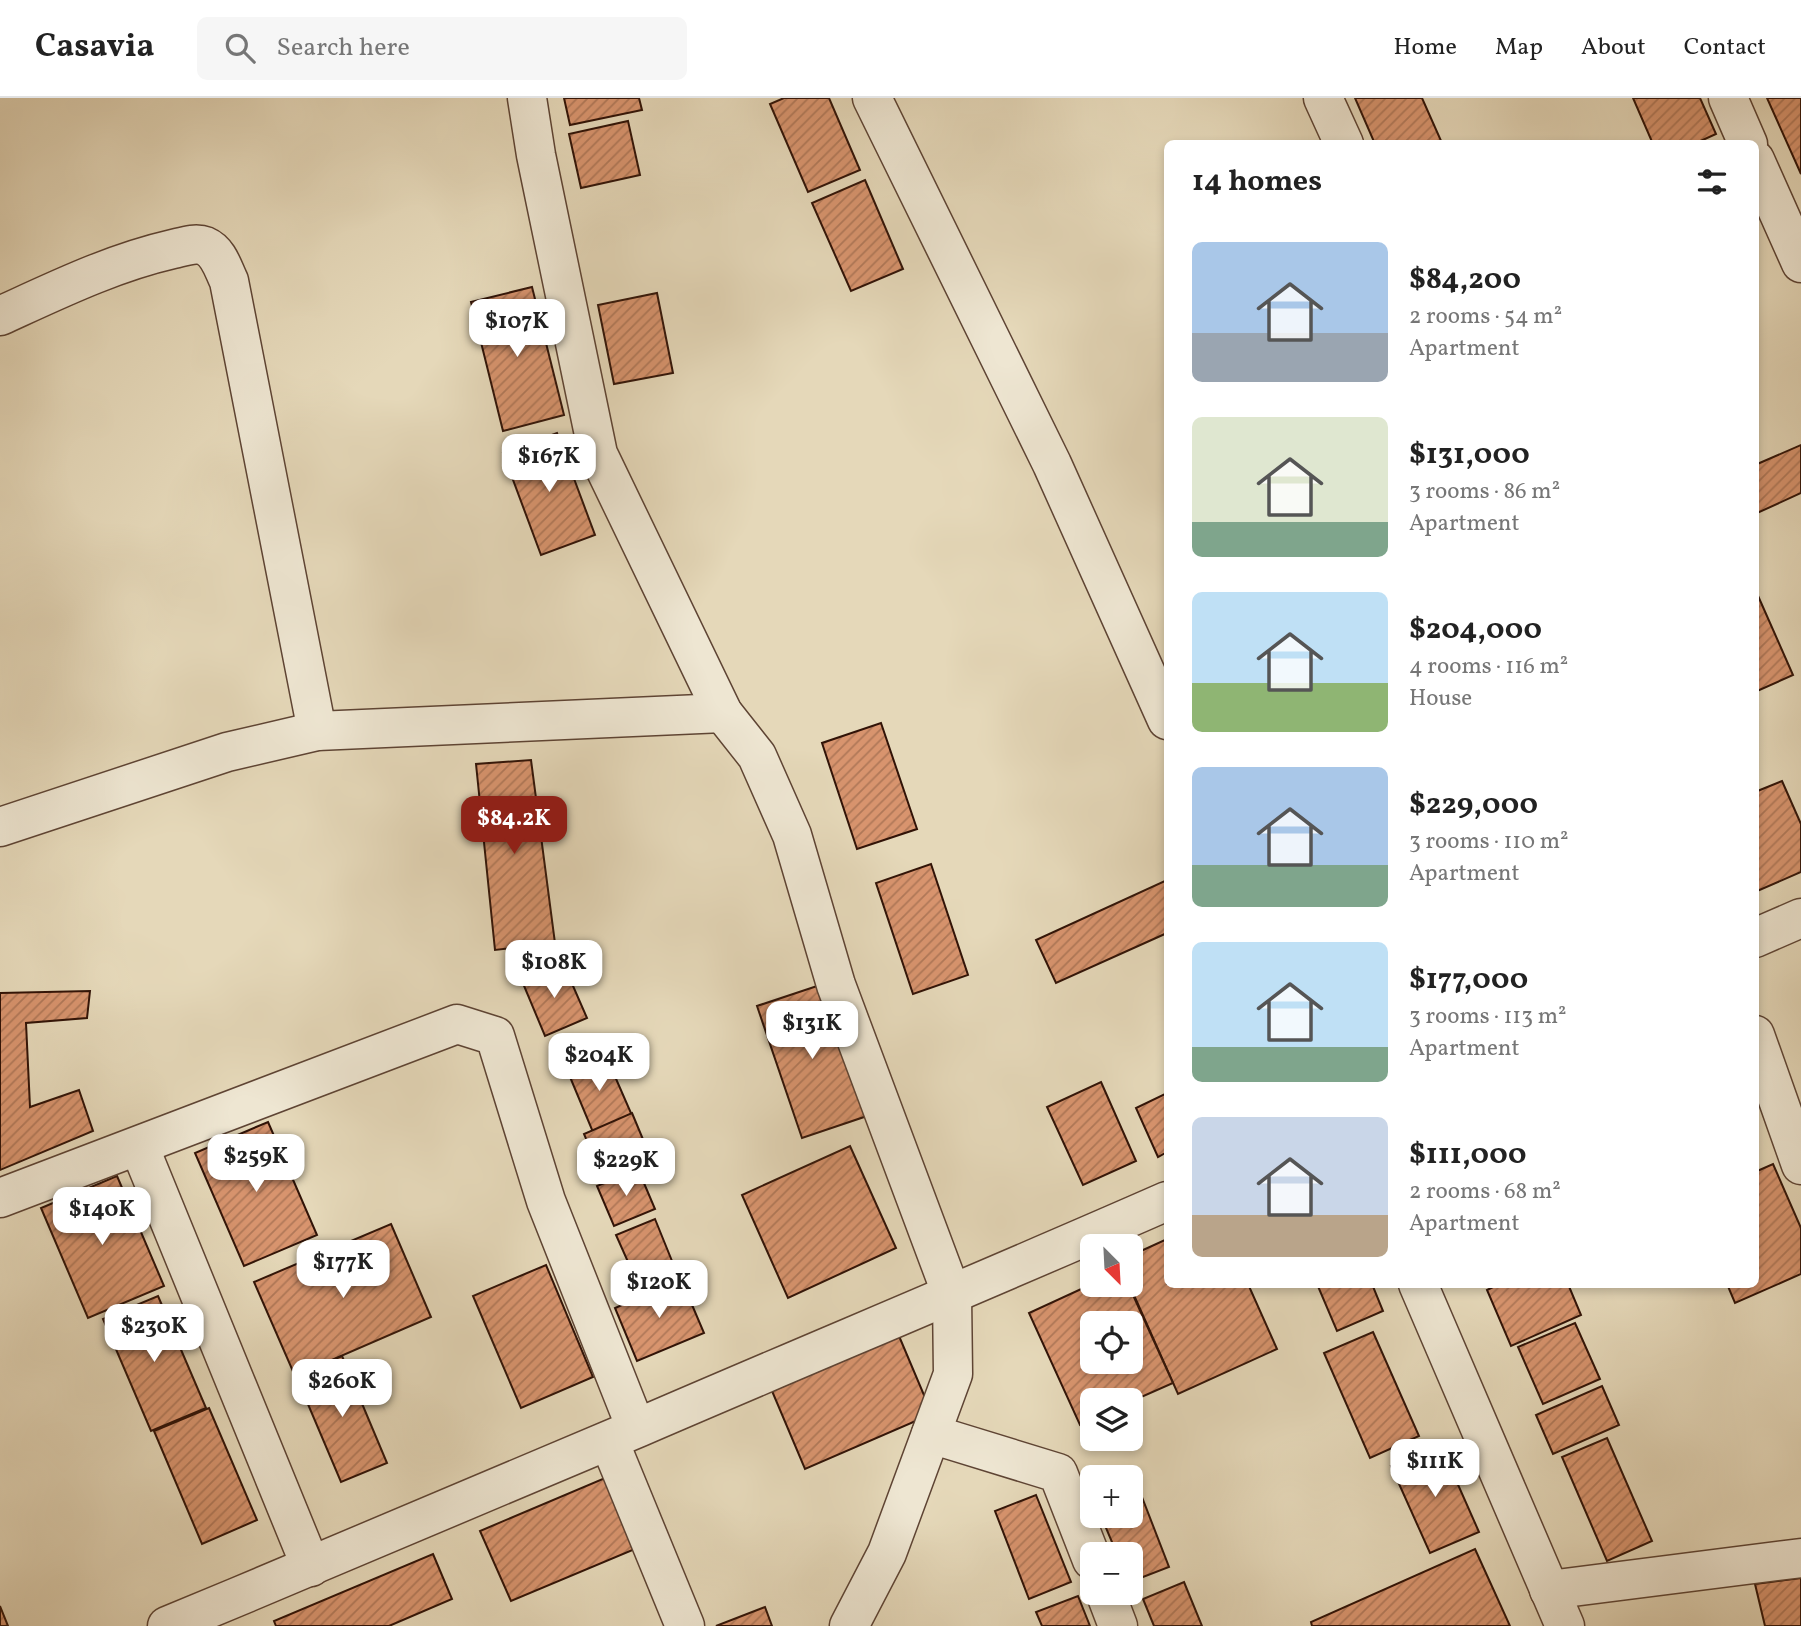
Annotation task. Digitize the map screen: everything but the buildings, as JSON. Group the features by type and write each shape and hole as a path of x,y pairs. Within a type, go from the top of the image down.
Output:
{"street":[{"path":"527,98 536,155 598,454 723,713 757,756 792,835 836,985 952,1295 953,1374 887,1553 849,1626"},
{"path":"872,98 1052,464 1164,713"},
{"path":"1323,98 1341,140"},
{"path":"1728,98 1746,140"},
{"path":"1759,169 1801,262"},
{"path":"0,316 93,273 144,255 192,245 205,246 217,256 229,281 317,731"},
{"path":"0,827 227,752 317,731 723,713"},
{"path":"1759,936 1801,918"},
{"path":"0,1198 457,1024 495,1036 684,1626"},
{"path":"1759,1046 1801,1165"},
{"path":"139,1146 311,1567"},
{"path":"167,1626 1164,1203"},
{"path":"1420,1288 1565,1626"},
{"path":"931,1434 1058,1473 1085,1542"},
{"path":"1549,1590 1801,1558"},
{"path":"1110,1605 1118,1626"}]}
